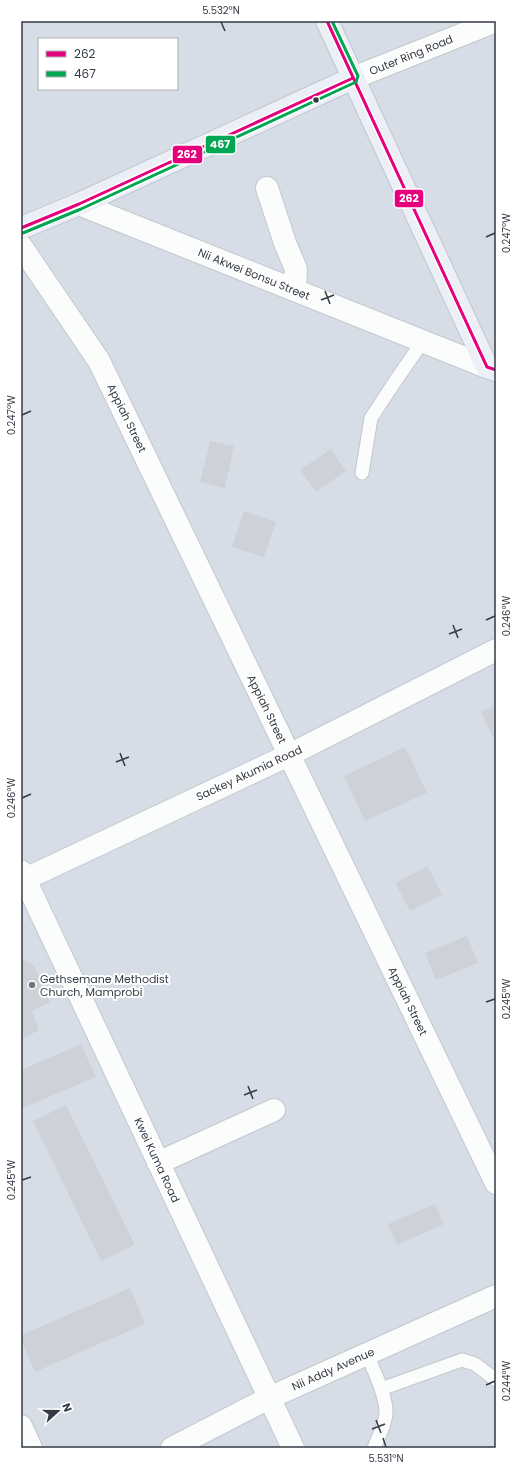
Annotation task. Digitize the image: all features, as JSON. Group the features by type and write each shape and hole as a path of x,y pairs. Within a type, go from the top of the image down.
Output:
{"street":[{"path":"327,21 491,368"},
{"name":"Outer Ring Road","path":"21,228 79,204 354,78 496,22"},
{"path":"267,188 285,243 296,269 295,290"},
{"name":"Nii Akwei Bonsu Street","path":"79,204 491,368"},
{"name":"Appiah Street","path":"21,246 99,361 496,1183"},
{"name":"Sackey Akumia Road","path":"22,877 289,755 496,650"},
{"name":"Kwei Kuma Road","path":"22,877 294,1448"},
{"path":"158,1163 274,1110"},
{"name":"Nii Addy Avenue","path":"172,1448 269,1398 496,1296"},
{"path":"21,1426 31,1448"}],"lane":[{"path":"362,473 371,418 423,341"},
{"path":"367,1354 381,1389 386,1410 374,1448"},
{"path":"381,1389 462,1360 475,1364 496,1380"}],"shaded area":[{"path":"21,21 496,21 496,1448 21,1448"}],"building":[{"path":"210,441 234,446 225,488 200,482"},
{"path":"331,449 346,471 316,492 300,470"},
{"path":"244,511 276,522 264,557 232,547"},
{"path":"496,705 496,743 481,712"},
{"path":"405,747 427,793 365,821 344,776"},
{"path":"428,866 442,895 410,911 395,883"},
{"path":"467,936 478,963 436,980 425,953"},
{"name":"Gethsemane Methodist Church, Mamprobi","path":"21,958 35,967 50,1002 32,1011 39,1030 21,1040"},
{"path":"81,1044 96,1077 21,1109 21,1070"},
{"path":"66,1105 135,1245 101,1261 33,1121"},
{"path":"435,1204 444,1224 397,1245 388,1224"},
{"path":"130,1288 145,1324 35,1372 21,1339 21,1335"}],"transit line":[{"name":"262","path":"327,21 487,367 496,370"},
{"name":"467","path":"23,233 81,209 356,82 358,76 332,21"},
{"name":"262","path":"21,228 79,204 353,78"}],"place":[{"name":"Gethsemane Methodist Church, Mamprobi","path":"32,985"}]}
